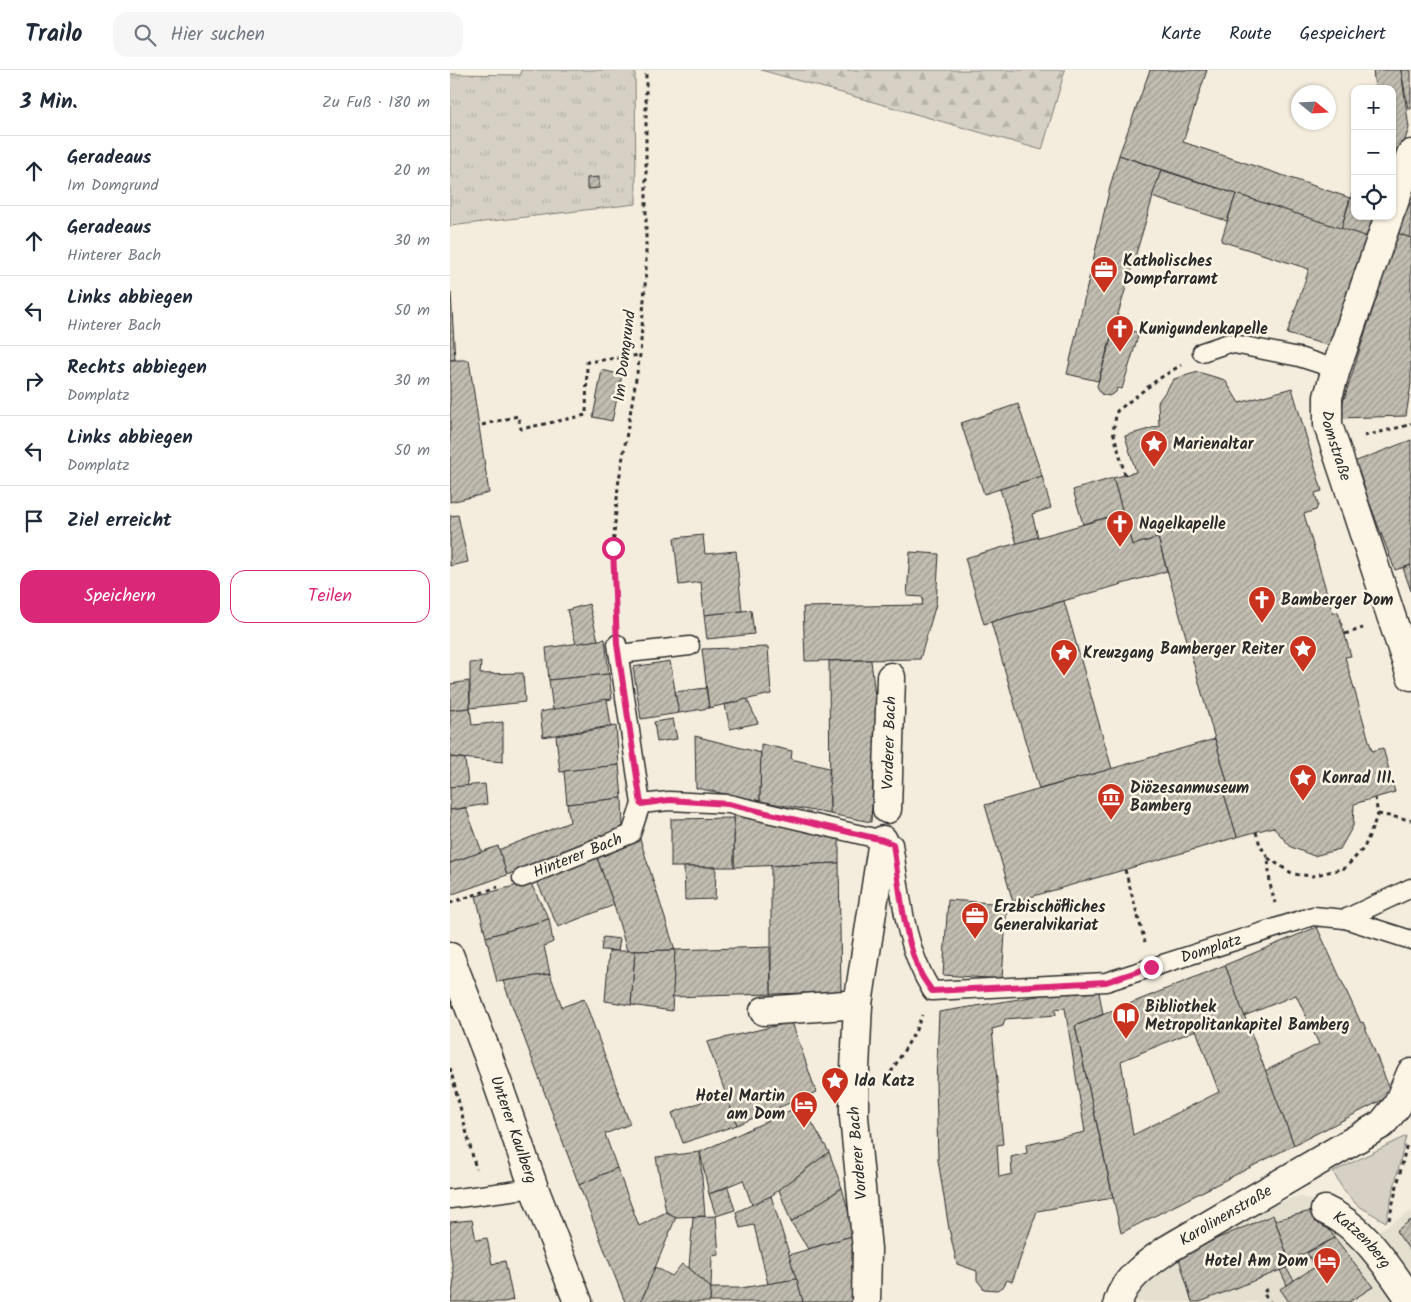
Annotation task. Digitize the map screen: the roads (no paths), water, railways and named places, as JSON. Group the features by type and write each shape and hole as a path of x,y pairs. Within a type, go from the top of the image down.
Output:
{"street":[{"path":"1396,197 1411,154"},
{"name":"Domstraße","path":"1388,220 1336,368 1328,397 1328,425 1411,676"},
{"name":"Vorderer Bach","path":"887,809 891,677"},
{"name":"Vorderer Bach","path":"866,1302 867,1249 854,1117 858,1004 883,840"},
{"name":"Unterer Kaulberg","path":"450,957 487,1053 534,1188 578,1302"},
{"path":"764,1012 858,1004"},
{"name":"Karolinenstraße","path":"1118,1302 1121,1293 1131,1278 1152,1260 1223,1215 1382,1124 1397,1106 1411,1073"},
{"name":"Katzenberg","path":"1325,1210 1342,1218 1359,1233 1381,1258 1411,1300"}],"lane":[{"path":"1202,352 1229,343 1299,357 1336,368"},
{"name":"Hinterer Bach","path":"522,878 631,834 641,804 618,649 690,646"},
{"path":"641,804 669,800 728,804 883,840"},
{"name":"Domplatz","path":"883,840 893,844 905,921 914,958 921,974 932,991 1106,982 1313,916 1345,919 1411,940"},
{"path":"1345,919 1411,888"},
{"path":"450,1200 534,1188"}],"place":[{"name":"Katholisches Dompfarramt","path":"1104,294"},
{"name":"Kunigundenkapelle","path":"1120,353"},
{"name":"Marienaltar","path":"1154,468"},
{"name":"Nagelkapelle","path":"1120,548"},
{"name":"Bamberger Dom","path":"1262,624"},
{"name":"Bamberger Reiter","path":"1303,673"},
{"name":"Kreuzgang","path":"1064,677"},
{"name":"Konrad III.","path":"1303,802"},
{"name":"Diözesanmuseum Bamberg","path":"1111,821"},
{"name":"Erzbischöfliches Generalvikariat","path":"975,940"},
{"name":"Bibliothek Metropolitankapitel Bamberg","path":"1126,1040"},
{"name":"Ida Katz","path":"835,1105"},
{"name":"Hotel Martin am Dom","path":"804,1129"},
{"name":"Hotel Am Dom","path":"1327,1285"}]}
